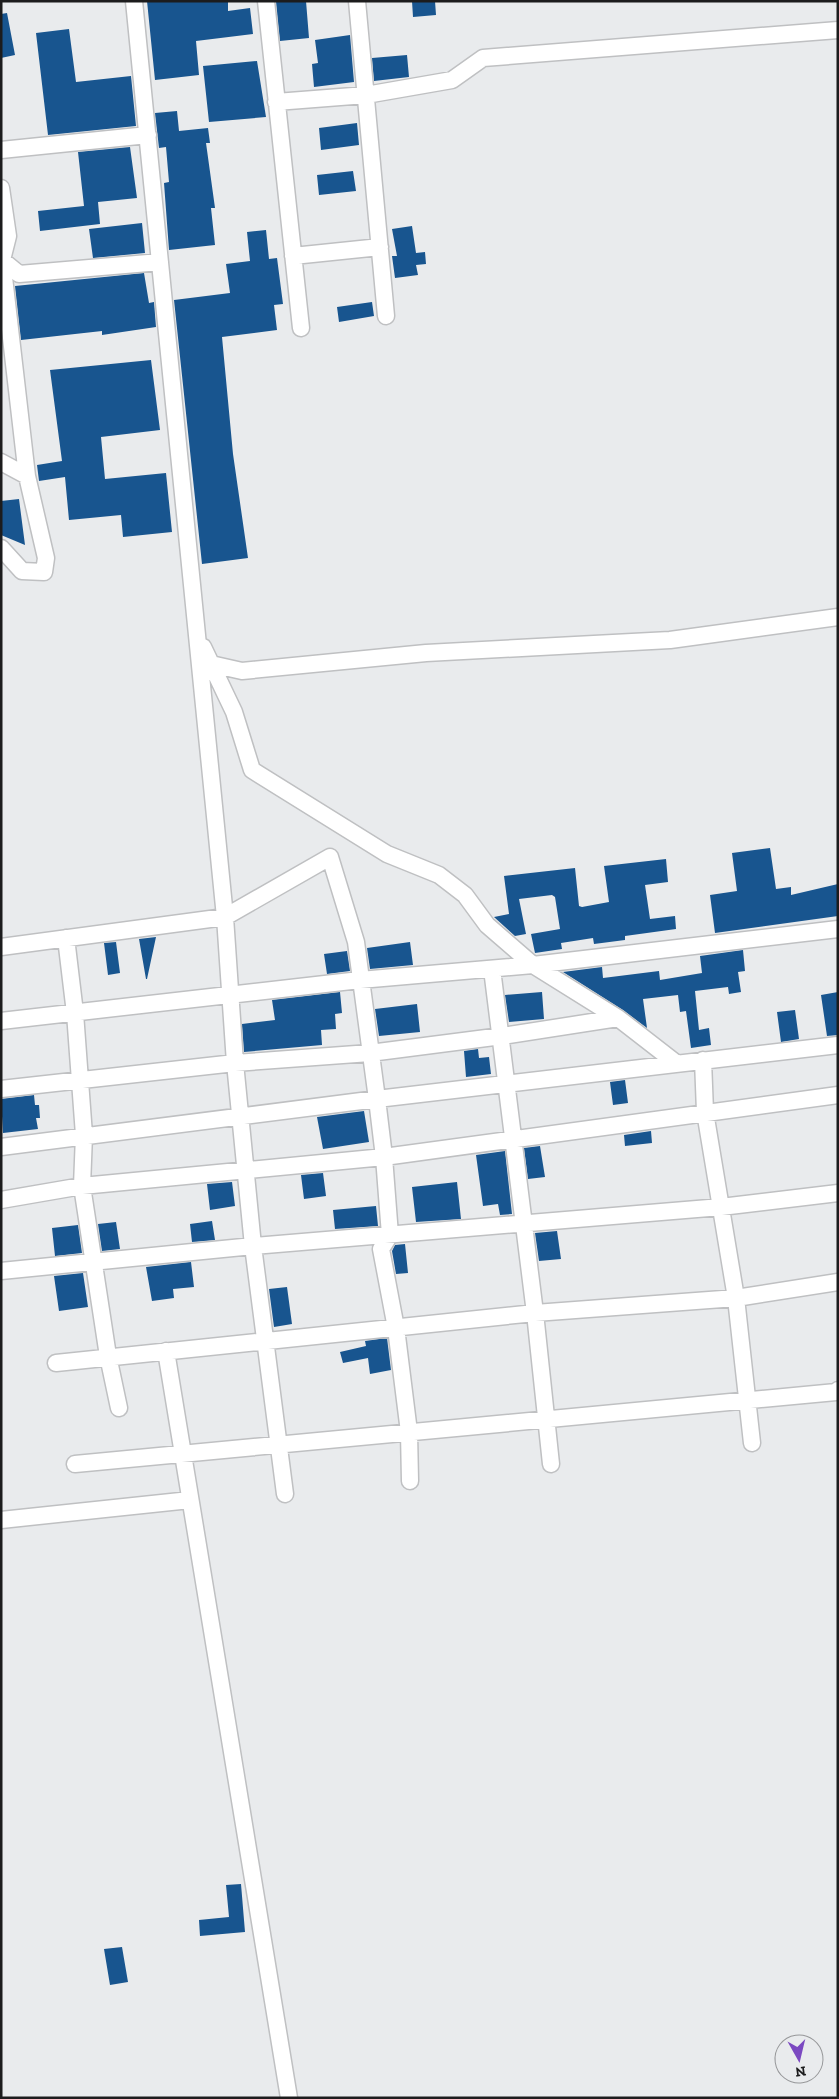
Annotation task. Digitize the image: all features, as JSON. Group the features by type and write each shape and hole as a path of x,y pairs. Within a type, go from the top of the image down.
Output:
{"street":[{"path":"134,1 226,917 235,1063 245,1171 264,1343 280,1445 285,1494"},
{"path":"266,1 301,328"},
{"path":"357,1 386,316"},
{"path":"276,102 366,95 452,80 483,58 838,30"},
{"path":"1,150 148,135"},
{"path":"1,188 8,236 3,250 27,476 46,558 44,572 22,571 1,548"},
{"path":"293,256 380,246"},
{"path":"3,250 20,274 160,262"},
{"path":"1,462 27,476"},
{"path":"211,664 242,671 426,653 670,640 838,617"},
{"path":"198,636 234,712 252,770 387,854 439,874 465,895 486,925 533,965 618,1018 676,1063"},
{"path":"1,947 226,917 330,857 356,942 377,1099 384,1156 390,1235 381,1249 396,1328 409,1432 410,1481"},
{"path":"1,1021 360,980 533,965 838,929"},
{"path":"66,938 75,1013 84,1135 82,1186 108,1356 119,1408"},
{"path":"492,969 502,1036 512,1139 535,1313 551,1464"},
{"path":"1,1089 235,1063 370,1053 502,1036 618,1018"},
{"path":"1,1147 506,1083 838,1045"},
{"path":"703,1060 705,1112 736,1298 752,1443"},
{"path":"1,1200 82,1186 384,1156 838,1095"},
{"path":"1,1271 253,1246 721,1207 838,1193"},
{"path":"56,1363 108,1356 264,1343 535,1313 736,1298 838,1282"},
{"path":"166,1351 289,2098"},
{"path":"75,1464 748,1401 837,1396"},
{"path":"1,1520 190,1500"}],"building":[{"path":"147,1 228,1 228,11 250,8 253,34 196,41 199,75 155,80"},
{"path":"276,1 306,1 309,38 280,41"},
{"path":"412,1 435,1 436,15 413,17"},
{"path":"7,13 15,55 1,58 1,14"},
{"path":"69,29 76,82 131,76 136,126 48,135 36,33"},
{"path":"350,35 354,82 314,87 312,64 318,63 315,40"},
{"path":"407,55 409,77 374,81 372,58"},
{"path":"257,61 266,117 209,122 203,66"},
{"path":"177,111 179,131 208,128 210,143 206,143 215,208 211,208 215,245 169,250 164,183 169,182 166,147 159,148 155,113"},
{"path":"357,123 359,145 321,150 319,128"},
{"path":"130,147 137,198 98,202 100,224 40,231 38,211 84,206 78,152"},
{"path":"353,171 356,191 319,195 317,175"},
{"path":"142,223 145,253 93,258 89,229"},
{"path":"412,226 416,253 425,252 426,264 416,265 418,275 395,278 392,256 397,256 392,229"},
{"path":"266,230 269,259 277,258 283,304 274,305 277,330 222,337 233,454 248,558 202,564 174,300 230,293 226,264 250,261 247,232"},
{"path":"144,273 149,303 154,302 156,327 102,335 102,331 21,340 15,286"},
{"path":"372,302 374,316 339,322 337,307"},
{"path":"151,360 160,430 101,437 105,479 166,473 172,532 123,537 121,515 69,520 65,477 39,481 37,465 62,461 50,370"},
{"path":"19,499 25,545 1,535 1,501"},
{"path":"770,848 776,889 791,887 791,895 838,884 838,916 715,933 710,895 737,891 732,853"},
{"path":"666,859 668,882 645,885 650,919 675,916 676,929 625,936 625,940 594,944 593,938 561,943 562,949 535,953 531,934 560,929 555,897 552,895 519,899 526,934 515,936 494,917 509,914 504,876 575,868 579,906 582,907 609,902 604,866"},
{"path":"156,937 147,979 146,979 139,939"},
{"path":"116,942 120,973 108,975 104,943"},
{"path":"410,942 413,965 370,969 367,948"},
{"path":"743,950 745,971 738,972 741,992 729,994 728,987 695,991 699,1030 709,1028 711,1045 691,1048 686,1011 680,1012 678,995 643,999 647,1028 623,1010 563,972 602,967 603,978 659,971 660,980 702,973 700,956"},
{"path":"347,951 350,971 327,974 324,954"},
{"path":"340,992 342,1013 335,1014 336,1029 321,1030 322,1045 244,1052 242,1024 275,1020 272,1000"},
{"path":"542,992 544,1019 509,1022 505,995"},
{"path":"838,992 838,1035 827,1036 821,995"},
{"path":"417,1004 420,1032 379,1036 375,1009"},
{"path":"795,1010 799,1039 781,1042 777,1012"},
{"path":"478,1049 479,1058 489,1057 491,1074 466,1077 464,1051"},
{"path":"625,1080 628,1103 613,1105 610,1082"},
{"path":"34,1095 35,1105 39,1105 40,1118 36,1118 38,1129 3,1133 1,1099"},
{"path":"364,1111 369,1142 323,1149 317,1117"},
{"path":"651,1131 652,1143 625,1146 624,1135"},
{"path":"540,1146 545,1177 528,1179 524,1148"},
{"path":"505,1151 512,1214 500,1215 498,1204 483,1206 476,1155"},
{"path":"323,1173 326,1196 304,1199 301,1175"},
{"path":"232,1182 235,1206 210,1210 207,1184"},
{"path":"457,1182 461,1219 416,1222 412,1187"},
{"path":"376,1206 378,1226 335,1229 333,1210"},
{"path":"212,1221 215,1240 192,1242 190,1224"},
{"path":"116,1222 120,1249 102,1251 98,1224"},
{"path":"78,1225 82,1253 55,1256 52,1228"},
{"path":"557,1231 561,1259 539,1261 535,1233"},
{"path":"405,1244 408,1273 396,1274 392,1251 395,1245"},
{"path":"191,1262 194,1287 173,1289 174,1298 152,1301 146,1267"},
{"path":"83,1273 88,1307 59,1311 54,1276"},
{"path":"287,1287 292,1324 274,1327 269,1289"},
{"path":"387,1338 391,1370 370,1374 368,1358 343,1363 340,1352 366,1346 365,1341"},
{"path":"241,1884 245,1932 200,1936 199,1920 229,1917 226,1885"},
{"path":"122,1947 128,1982 110,1985 104,1949"}]}
